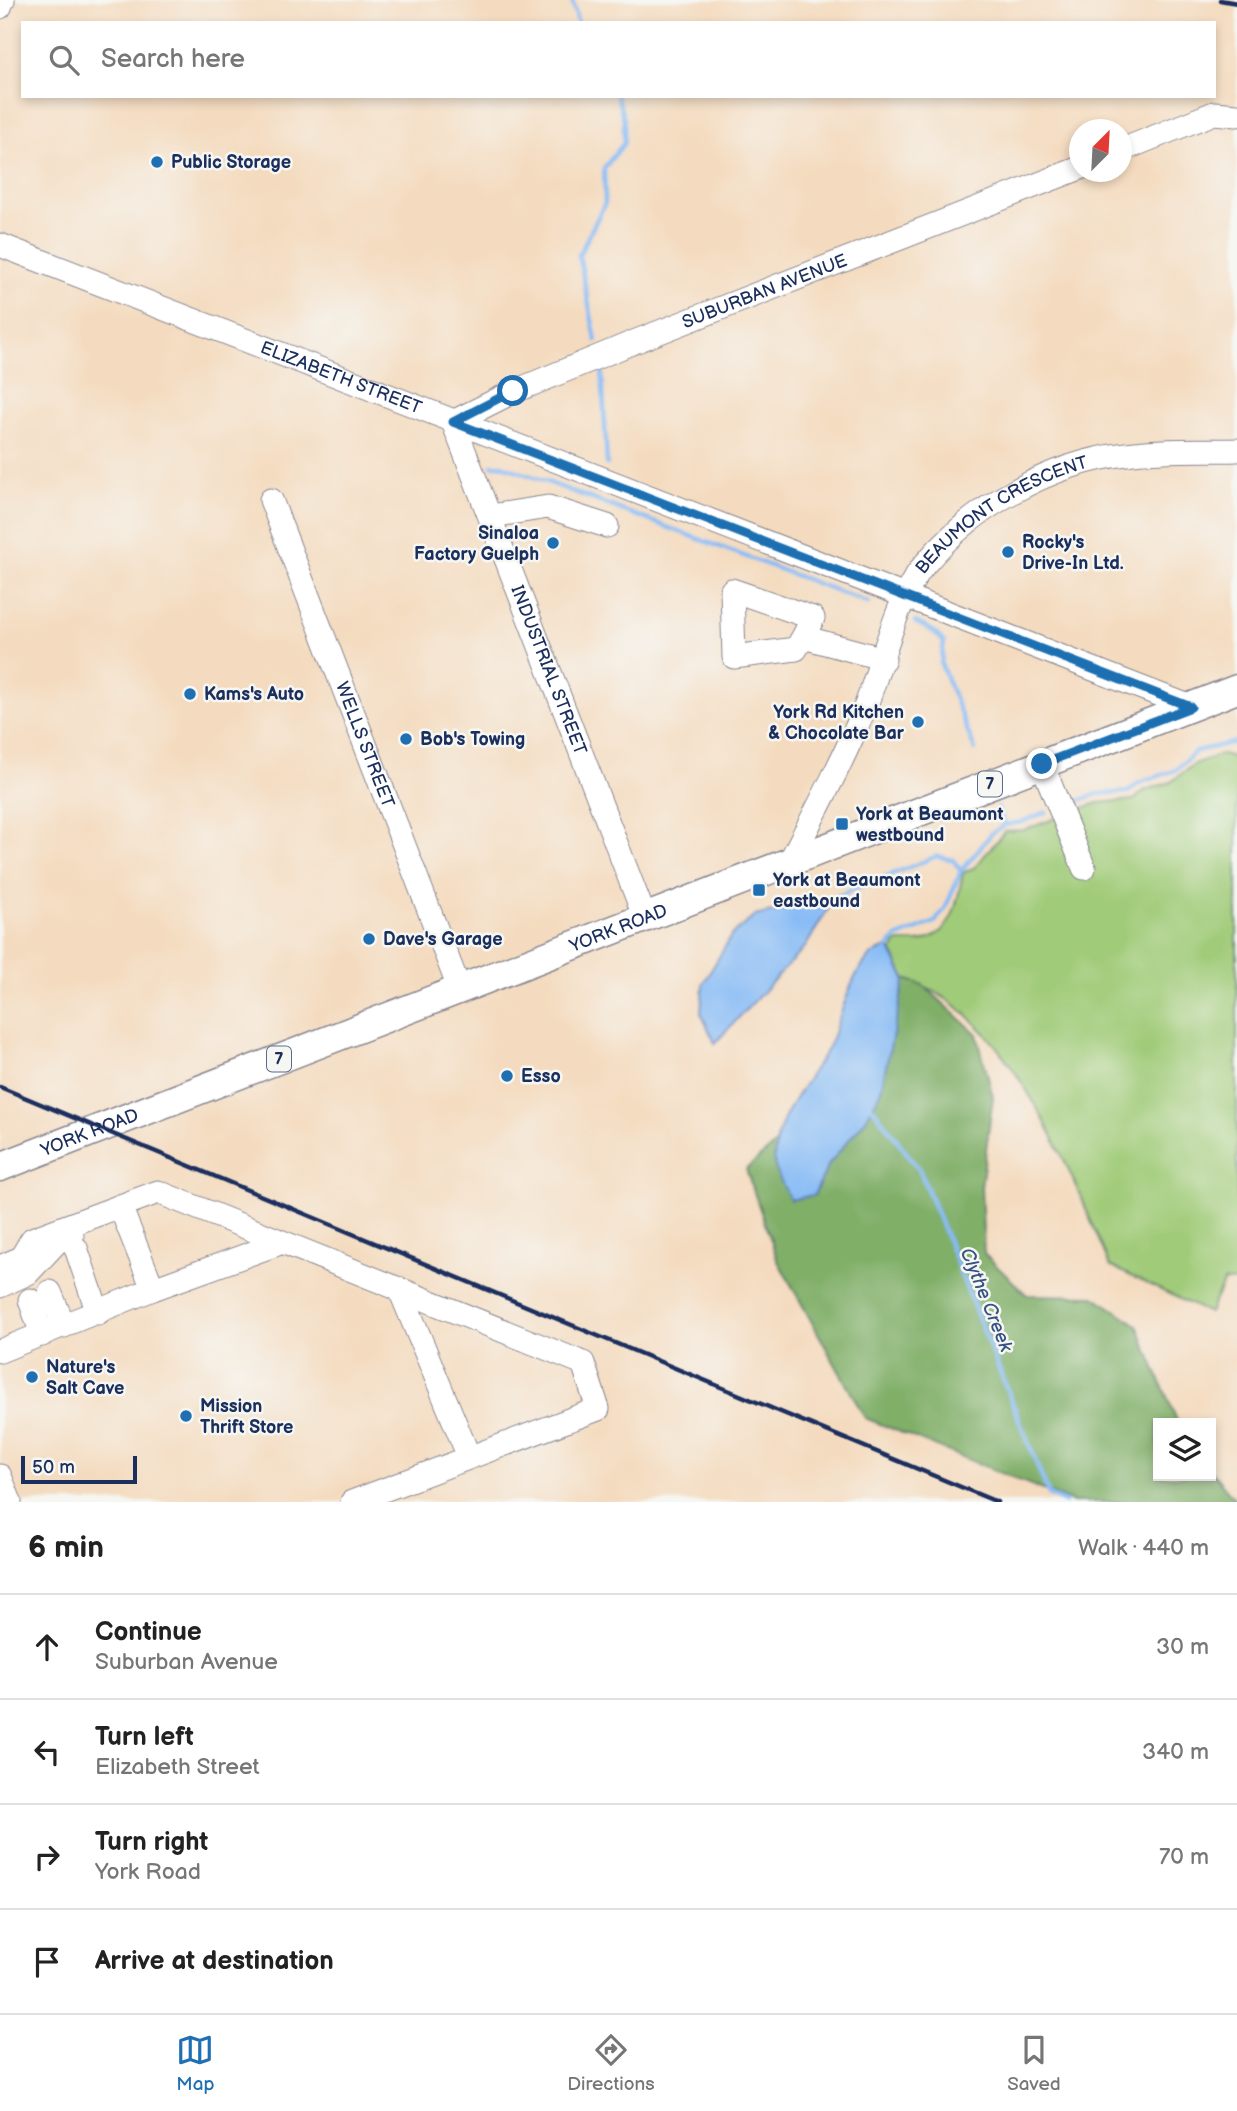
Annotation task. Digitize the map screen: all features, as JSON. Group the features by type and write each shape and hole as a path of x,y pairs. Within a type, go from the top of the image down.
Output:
{"main road":[{"name":"YORK ROAD","path":"0,1167 1237,689"}],"street":[{"path":"0,7 3,0"},
{"path":"1132,146 1214,113 1237,115"},
{"name":"SUBURBAN AVENUE","path":"453,422 513,391 1069,171"},
{"name":"ELIZABETH STREET","path":"0,246 1191,707"},
{"name":"INDUSTRIAL STREET","path":"453,422 645,918"},
{"name":"BEAUMONT CRESCENT","path":"789,863 848,748 884,659 905,596 924,564 960,530 1002,498 1062,470 1123,454 1237,450"},
{"name":"WELLS STREET","path":"271,500 459,988"},
{"path":"491,516 548,507 607,526"},
{"path":"803,637 884,659"},
{"path":"1042,764 1084,867"},
{"path":"0,1286 28,1273 64,1238 158,1192 583,1363 598,1409 352,1502"},
{"path":"0,1267 21,1258 32,1240 122,1211"},
{"path":"122,1211 153,1289"},
{"path":"0,1351 153,1289 280,1243"},
{"path":"76,1248 98,1313"},
{"path":"400,1290 469,1457"},
{"path":"42,1335 40,1296 64,1326"},
{"path":"0,1476 10,1502"}],"green space":[{"path":"1222,754 1237,758 1237,1282 1224,1281 1209,1313 1110,1266 1056,1142 1006,1059 976,1024 943,996 905,979 892,951 896,943 923,941 942,931 953,914 963,873 975,867 1005,831 1024,830 1097,803 1134,800 1144,791 1171,782 1194,764"},
{"path":"905,979 923,985 977,1034 993,1097 981,1187 984,1254 1027,1295 1094,1296 1137,1325 1176,1418 1153,1418 1153,1481 1216,1481 1216,1477 1237,1502 1073,1502 865,1418 778,1261 746,1169 778,1142 774,1162 814,1195 829,1164 866,1119 880,1094"}],"water":[{"path":"835,897 806,946 715,1043 701,1013 703,984 732,935 755,916"},
{"path":"889,947 905,979 880,1094 866,1119 829,1164 814,1195 790,1200 774,1160 780,1129 793,1102 833,1037 856,975 876,952"}],"waterway":[{"path":"572,0 577,21"},
{"path":"596,340 579,255 605,203 604,168 624,143 624,120 618,98"},
{"path":"602,370 607,464"},
{"path":"492,465 502,465 869,603"},
{"path":"915,622 933,631 944,642 941,664 975,750"},
{"name":"Clythe Creek","path":"1078,801 1097,794 1128,792 1139,783 1176,770 1196,751 1237,742"},
{"path":"998,808 1005,825"},
{"name":"Clythe Creek","path":"889,947 896,938 935,922 946,907 961,871 992,833 1005,825 1022,822 1046,812"},
{"path":"835,897 937,856 953,860 961,871"},
{"name":"Clythe Creek","path":"873,1108 920,1171 1049,1495 1065,1502"}],"railway":[{"path":"1220,0 1237,3"},
{"path":"0,1087 997,1502"}],"place":[{"name":"Public Storage","path":"157,162"},
{"name":"Sinaloa Factory Guelph","path":"553,543"},
{"name":"Rocky's Drive-In Ltd.","path":"1008,552"},
{"name":"Kams's Auto","path":"190,694"},
{"name":"York Rd Kitchen & Chocolate Bar","path":"918,722"},
{"name":"Bob's Towing","path":"406,739"},
{"name":"York at Beaumont westbound","path":"842,824"},
{"name":"York at Beaumont eastbound","path":"759,890"},
{"name":"Dave's Garage","path":"369,939"},
{"name":"Esso","path":"507,1076"},
{"name":"Nature's Salt Cave","path":"32,1377"},
{"name":"Mission Thrift Store","path":"186,1416"}],"route":[{"path":"513,391 453,422 1191,707 1042,764"}]}
